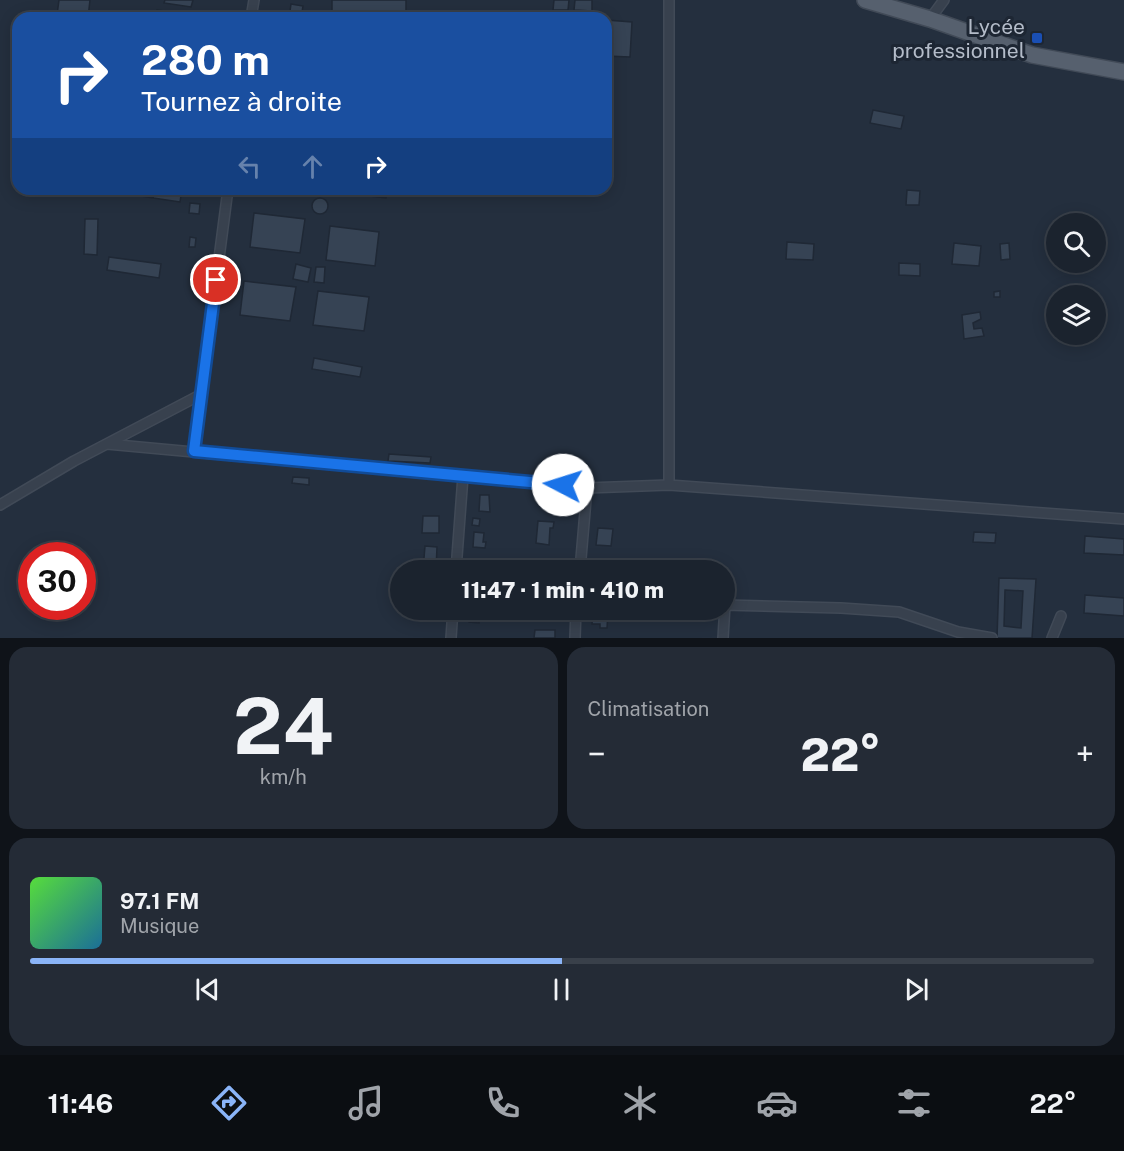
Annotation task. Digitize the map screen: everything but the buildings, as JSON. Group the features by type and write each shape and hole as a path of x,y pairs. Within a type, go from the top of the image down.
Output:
{"main road":[{"path":"865,0 891,4 1030,55 1124,72"}],"street":[{"path":"669,0 669,485"},
{"path":"930,19 944,0"},
{"path":"194,451 227,195"},
{"path":"0,506 74,461 200,395"},
{"path":"107,444 587,488 669,485 1124,519"},
{"path":"457,560 463,476"},
{"path":"581,560 587,488"},
{"path":"735,605 899,612 958,632 991,638"},
{"path":"1052,638 1061,616"},
{"path":"451,638 452,620"},
{"path":"575,638 576,620"},
{"path":"723,638 724,620"}],"place":[{"name":"Lycée professionnel","path":"1037,38"}],"route":[{"path":"216,280 194,451 348,467 563,485"}]}
